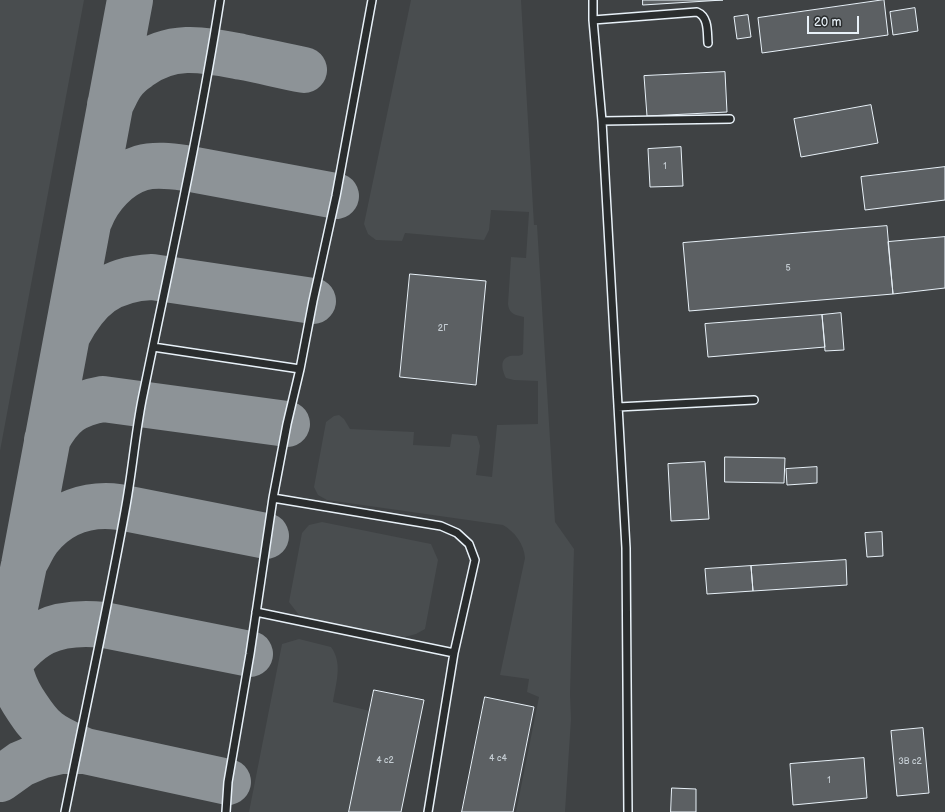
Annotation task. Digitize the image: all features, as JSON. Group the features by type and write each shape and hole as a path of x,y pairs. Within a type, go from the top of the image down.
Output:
{"lane":[{"path":"65,812 104,625 126,508 141,403 190,169 220,0"},
{"path":"226,812 228,782 250,654 273,498 287,424 336,196 372,0"},
{"path":"593,0 602,121 626,548 628,812"},
{"path":"594,20 697,12 702,14 706,20 708,43"},
{"path":"602,121 730,119"},
{"path":"153,347 300,369"},
{"path":"618,407 754,400"},
{"path":"273,498 441,526 457,533 469,544 475,560 454,653 428,812"},
{"path":"256,612 454,653"}],"shaded area":[{"path":"0,0 945,0 945,812 0,812"},
{"path":"0,0 84,0 0,451"},
{"path":"411,0 521,0 534,225 537,225 555,522 574,549 570,694 571,719 565,812 516,812 539,697 527,692 529,679 500,675 525,558 523,548 518,539 503,525 327,500 318,495 314,487 326,422 334,416 339,415 344,419 350,429 414,432 413,445 450,447 452,434 477,436 480,446 476,475 492,477 497,425 538,424 538,381 514,380 506,378 502,365 507,357 523,354 524,317 515,315 511,312 508,304 511,257 526,258 529,212 491,210 489,230 484,240 405,233 402,241 376,240 368,234 364,224"},
{"path":"322,522 431,544 438,560 425,629 416,634 405,637 304,619 299,615 289,602 302,533 309,525"},
{"path":"299,639 331,647 335,653 338,673 333,702 370,711 349,812 249,812 282,644"}],"building":[{"path":"643,0 723,0 643,5"},
{"path":"884,0 888,35 762,53 758,18"},
{"path":"915,8 918,31 893,35 890,12"},
{"path":"748,15 751,37 737,39 734,17"},
{"path":"725,72 727,112 647,116 644,76"},
{"path":"871,105 878,143 801,157 794,119"},
{"path":"681,147 683,186 650,187 648,149"},
{"path":"945,167 945,200 865,210 861,177"},
{"path":"887,226 893,294 689,311 683,243"},
{"path":"945,237 945,288 893,294 888,242"},
{"path":"410,274 486,281 476,385 400,377"},
{"path":"841,313 844,350 825,351 822,315"},
{"path":"822,315 825,347 708,357 705,324"},
{"path":"725,457 785,458 784,483 725,482"},
{"path":"705,462 709,519 671,521 668,464"},
{"path":"817,467 817,483 787,485 786,469"},
{"path":"882,532 883,556 867,557 865,533"},
{"path":"846,560 847,585 753,591 751,566"},
{"path":"751,566 753,591 707,594 705,569"},
{"path":"374,690 424,700 401,812 349,812"},
{"path":"485,697 534,707 513,812 462,812"},
{"path":"923,728 929,793 897,796 891,731"},
{"path":"864,758 867,798 793,805 790,764"},
{"path":"672,788 696,789 696,812 671,812"}],"taxiway":[{"path":"0,678 24,565 130,0"},
{"path":"110,105 122,83 132,72 151,59 176,51 202,50 304,70"},
{"path":"90,219 98,203 117,181 133,171 152,166 185,168 336,196"},
{"path":"68,334 84,310 101,292 112,286 137,279 152,277 313,301"},
{"path":"47,440 58,423 69,412 76,407 103,399 287,424"},
{"path":"25,562 33,547 47,529 65,516 85,508 107,506 119,507 266,536"},
{"path":"0,676 10,661 32,640 43,632 70,625 104,625 250,654"},
{"path":"6,643 12,677 18,692 34,717 41,726 51,734 85,751"},
{"path":"0,779 21,764 40,756 61,751 85,751 228,782"}]}
